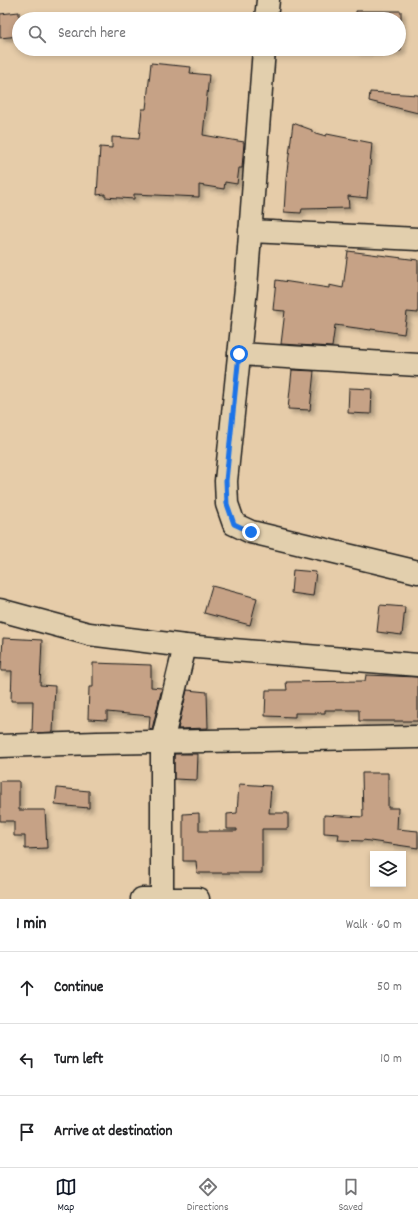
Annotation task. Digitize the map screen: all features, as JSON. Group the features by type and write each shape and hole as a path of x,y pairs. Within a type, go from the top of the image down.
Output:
{"street":[{"path":"267,12 268,0"},
{"path":"263,56 250,231 226,481 227,504 234,524 251,532 418,572"},
{"path":"250,231 418,239"},
{"path":"239,354 418,365"},
{"path":"0,610 89,634 185,646 418,665"},
{"path":"162,899 162,742 185,646"},
{"path":"0,746 418,737"},
{"path":"142,899 198,899"}],"building":[{"path":"356,11 401,11 401,12"},
{"path":"12,13 12,37 0,38 0,14"},
{"path":"151,63 191,67 190,73 209,75 203,135 244,142 242,168 239,168 237,184 225,182 224,189 199,185 199,197 134,194 134,199 105,197 105,194 97,195 100,147 112,148 112,137 139,139 142,109 146,109"},
{"path":"370,92 418,95 418,113 369,101"},
{"path":"293,123 312,130 312,132 326,136 327,134 372,143 367,198 348,196 349,208 302,209 301,213 284,212 286,179"},
{"path":"348,251 418,260 418,313 407,312 404,334 335,325 332,347 281,344 285,311 273,310 276,280 329,288 329,285 343,288"},
{"path":"292,370 314,371 310,410 288,409"},
{"path":"349,388 372,389 371,414 348,413"},
{"path":"293,570 316,572 313,596 291,593"},
{"path":"212,586 257,598 250,625 204,613"},
{"path":"380,605 405,607 402,635 377,632"},
{"path":"3,638 42,640 40,685 55,686 53,732 32,733 33,701 11,701 12,671 1,671"},
{"path":"93,663 151,665 151,687 162,688 152,729 149,730 150,716 107,712 107,720 88,719 89,687 93,687"},
{"path":"366,675 418,677 418,721 359,721 359,710 325,710 325,713 295,713 295,717 265,716 266,690 287,690 286,682 365,681"},
{"path":"187,690 207,692 208,728 178,729"},
{"path":"174,754 198,754 197,780 174,779"},
{"path":"362,773 388,773 388,808 398,808 397,829 418,831 418,848 363,840 338,840 339,834 324,833 324,815 363,817"},
{"path":"0,781 19,781 19,810 45,810 47,848 25,849 25,836 14,836 14,821 0,821"},
{"path":"239,784 271,786 269,813 288,813 288,829 262,829 262,873 197,873 196,861 183,861 183,814 199,813 199,831 237,831 237,829 227,829 227,814 237,813"},
{"path":"57,788 89,791 89,808 55,805"}],"route":[{"path":"239,354 226,481 227,504 234,524 251,532"}]}
